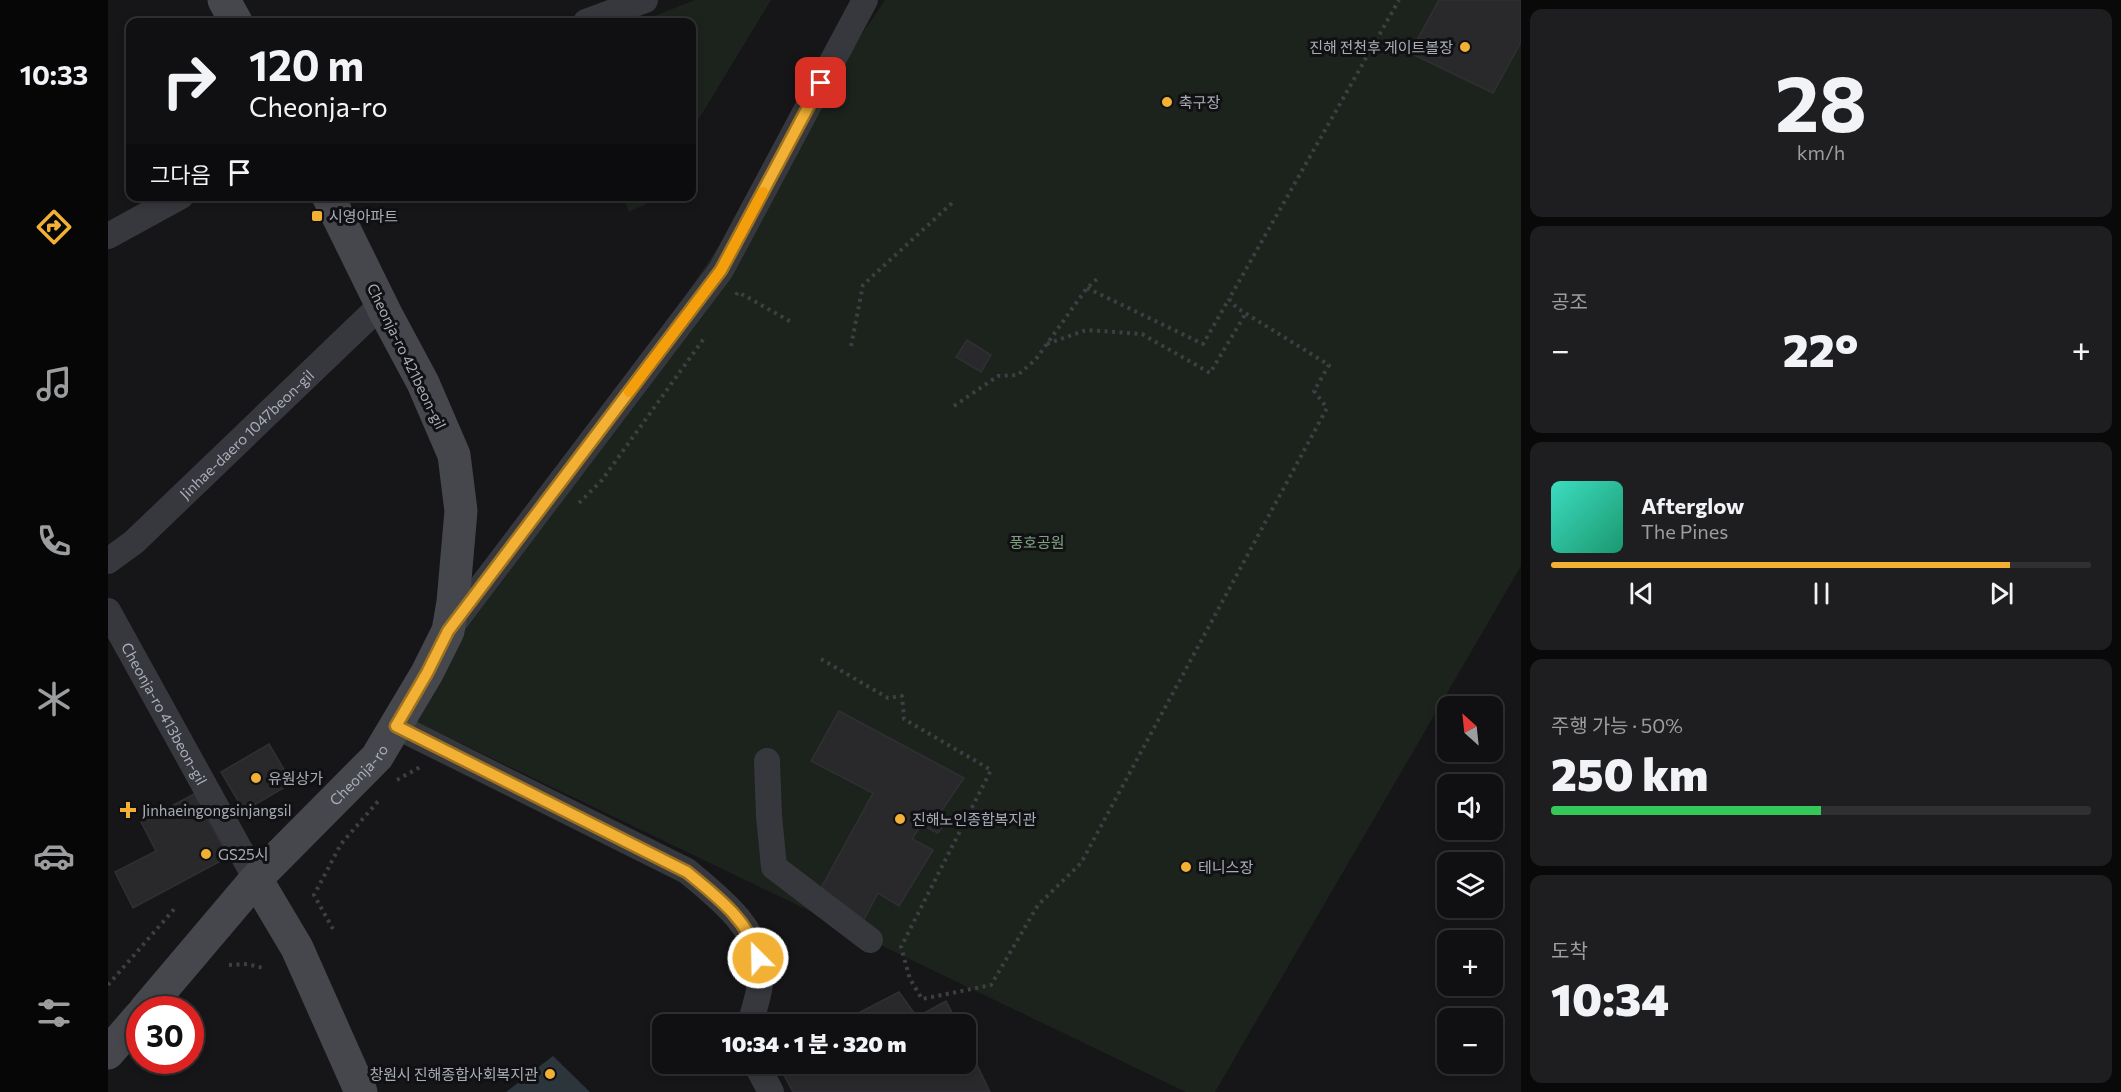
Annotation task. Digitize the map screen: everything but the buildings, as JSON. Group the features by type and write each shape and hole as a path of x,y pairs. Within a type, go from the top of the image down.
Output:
{"main road":[{"path":"224,0 234,18"},
{"name":"Cheonja-ro 421beon-gil","path":"330,201 381,305 423,382 454,455 461,511 453,602 448,631"},
{"name":"Cheonja-ro","path":"157,996 256,879 376,757 427,673 448,631"},
{"path":"256,879 297,948 361,1092"},
{"path":"108,1053 126,1032"}],"street":[{"path":"597,13 645,0"},
{"name":"Cheonja-ro","path":"448,631 721,270 865,0"},
{"path":"108,236 173,201"},
{"name":"Jinhae-daero 1047beon-gil","path":"108,561 134,542 381,305"},
{"name":"Cheonja-ro 413beon-gil","path":"108,611 256,879"},
{"path":"396,726 687,872 718,897 754,942 761,974 752,1014"},
{"path":"767,761 774,867 870,940"},
{"path":"761,1074 771,1092"}],"path":[{"path":"1087,288 1203,344 1399,0"},
{"path":"851,346 863,285 952,203"},
{"path":"954,406 998,376 1018,375 1036,359 1087,288 1097,279"},
{"path":"731,301 738,292 794,323"},
{"path":"821,658 888,698 902,696 904,719 991,770 901,947 910,979 922,999 991,985 1038,905 1081,863 1327,408 1314,391 1329,365 1237,308 1229,299"},
{"path":"1047,344 1086,330 1142,334 1210,373 1246,313"},
{"path":"578,504 602,480 711,329"},
{"path":"396,780 449,751"},
{"path":"333,929 314,895 341,844 380,798"},
{"path":"108,986 176,907"},
{"path":"230,965 247,964 263,968"}],"green space":[{"path":"695,0 771,0 696,123 696,18 649,18"},
{"name":"풍호공원","path":"885,0 1521,0 1521,566 1445,696 1437,696 1437,710 1215,1092 1186,1092 402,715"},
{"path":"625,201 648,201 646,204 629,212"}],"shaded area":[{"name":"창원시 진해종합사회복지관","path":"553,1056 590,1092 506,1092"}],"slow traffic":[{"path":"629,392 721,270 763,192"}],"place":[{"name":"진해 전천후 게이트볼장","path":"1465,47"},
{"name":"축구장","path":"1167,102"},
{"name":"시영아파트","path":"317,216"},
{"name":"유원상가","path":"256,778"},
{"name":"Jinhaeingongsinjangsil","path":"128,810"},
{"name":"진해노인종합복지관","path":"900,819"},
{"name":"GS25시","path":"206,854"},
{"name":"테니스장","path":"1186,867"},
{"name":"창원시 진해종합사회복지관","path":"550,1074"}],"route":[{"path":"758,958 754,942 734,915 718,897 687,872 396,726 448,631 721,270 821,83"}]}
